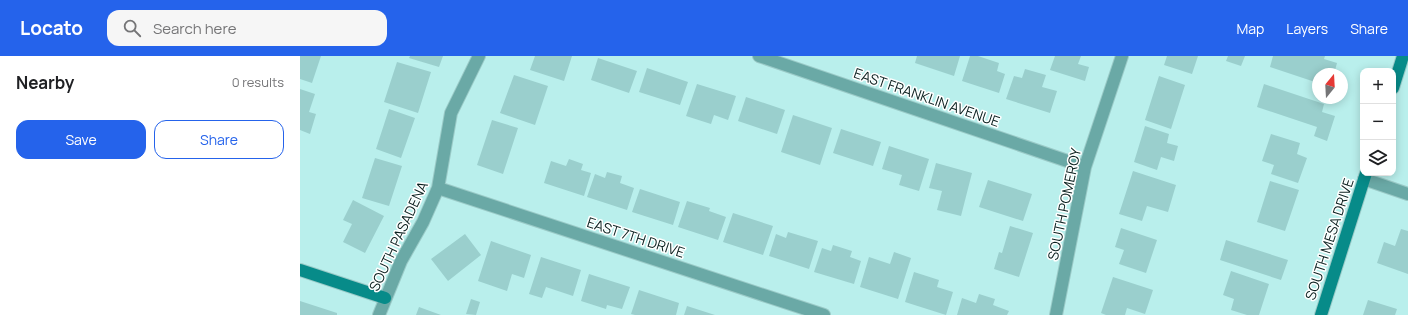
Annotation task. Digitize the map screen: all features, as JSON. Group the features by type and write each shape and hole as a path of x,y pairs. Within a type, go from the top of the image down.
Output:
{"main road":[{"path":"1396,78 1403,56"},
{"name":"SOUTH MESA DRIVE","path":"1321,315 1365,176"},
{"path":"300,270 385,298"}],"street":[{"name":"SOUTH PASADENA","path":"379,315 401,261 424,222 438,188 451,114 479,56"},
{"name":"EAST FRANKLIN AVENUE","path":"759,56 1085,167"},
{"name":"SOUTH POMEROY","path":"1056,315 1085,167 1122,56"},
{"path":"1365,176 1408,194"},
{"name":"EAST 7TH DRIVE","path":"438,188 824,315"}],"building":[{"path":"300,56 321,56 312,83 300,79"},
{"path":"410,56 443,56 439,67 409,58"},
{"path":"535,56 572,56 564,81 530,70"},
{"path":"917,56 960,56 954,76 915,63"},
{"path":"970,56 978,56 999,63 997,71 1005,74 999,93 962,81"},
{"path":"1055,56 1081,56 1078,64 1089,67 1085,81 1050,70"},
{"path":"1167,56 1198,56 1192,74 1164,65"},
{"path":"1228,56 1245,56 1241,66 1226,61"},
{"path":"1273,56 1325,56 1324,59 1337,63 1336,68 1312,68 1312,81 1270,67"},
{"path":"598,58 637,71 629,93 591,80"},
{"path":"397,62 431,72 418,113 384,102"},
{"path":"647,68 688,82 680,105 639,92"},
{"path":"1025,69 1046,75 1042,87 1057,91 1050,113 1006,99 1014,76 1022,78"},
{"path":"514,75 548,86 535,125 500,113"},
{"path":"1159,76 1185,85 1171,129 1145,120"},
{"path":"697,84 736,96 728,120 714,115 711,124 686,116"},
{"path":"1264,84 1312,100 1312,104 1324,104 1322,112 1335,116 1327,141 1314,136 1317,127 1257,107"},
{"path":"300,89 315,94 309,112 316,114 310,134 300,130"},
{"path":"746,97 785,110 777,134 738,121"},
{"path":"389,109 415,118 401,158 376,149"},
{"path":"793,115 832,128 820,165 781,152"},
{"path":"492,120 518,128 503,174 477,165"},
{"path":"1145,126 1169,134 1167,143 1178,146 1174,161 1161,157 1157,170 1134,162"},
{"path":"841,129 881,142 873,166 833,153"},
{"path":"1271,134 1300,143 1297,154 1307,158 1298,183 1271,174 1274,165 1262,161"},
{"path":"889,146 929,159 919,191 899,185 902,175 882,169"},
{"path":"375,158 402,166 389,206 362,198"},
{"path":"569,159 583,164 581,170 591,173 584,196 544,183 551,161 566,166"},
{"path":"936,163 972,173 961,216 937,210 942,191 929,188"},
{"path":"1133,171 1176,185 1168,212 1147,206 1142,221 1119,214"},
{"path":"607,172 622,176 620,183 634,188 627,210 587,197 595,174 605,178"},
{"path":"988,180 1032,194 1023,221 979,207"},
{"path":"1270,181 1299,190 1285,231 1257,222"},
{"path":"640,189 680,202 673,225 632,212"},
{"path":"353,200 384,216 365,253 343,242 352,224 343,220"},
{"path":"687,201 710,208 709,211 726,217 718,240 678,227"},
{"path":"733,213 773,226 763,255 723,242"},
{"path":"1010,226 1033,233 1019,277 994,269 999,252 1002,253"},
{"path":"1121,228 1157,240 1146,273 1119,264 1124,250 1115,247"},
{"path":"1401,229 1408,231 1408,274 1377,263 1384,242 1395,246"},
{"path":"788,232 818,241 809,269 769,256 776,234 786,238"},
{"path":"465,234 481,255 448,281 431,259"},
{"path":"1226,240 1288,260 1281,280 1220,260"},
{"path":"491,241 531,255 524,278 512,274 507,291 478,281"},
{"path":"833,245 852,251 850,257 861,261 854,284 814,272 822,248 831,251"},
{"path":"894,252 911,258 898,299 860,287 869,257 890,264"},
{"path":"541,257 581,270 573,296 546,287 542,298 529,294"},
{"path":"1231,271 1269,284 1259,315 1247,315 1231,310 1234,299 1223,295"},
{"path":"914,272 939,280 937,287 953,292 946,315 905,302"},
{"path":"589,274 630,287 622,309 607,305 606,309 581,301"},
{"path":"1113,277 1153,290 1145,314 1127,308 1125,315 1106,315 1101,313"},
{"path":"639,290 679,303 676,315 631,314"},
{"path":"979,294 995,299 993,305 1009,311 1007,315 957,315 962,298 976,303"},
{"path":"471,299 480,302 476,315 466,314"},
{"path":"1368,300 1397,309 1395,315 1363,315"},
{"path":"300,301 337,313 337,315 300,315"},
{"path":"687,306 715,315 684,315"},
{"path":"419,307 441,315 416,315"}]}
